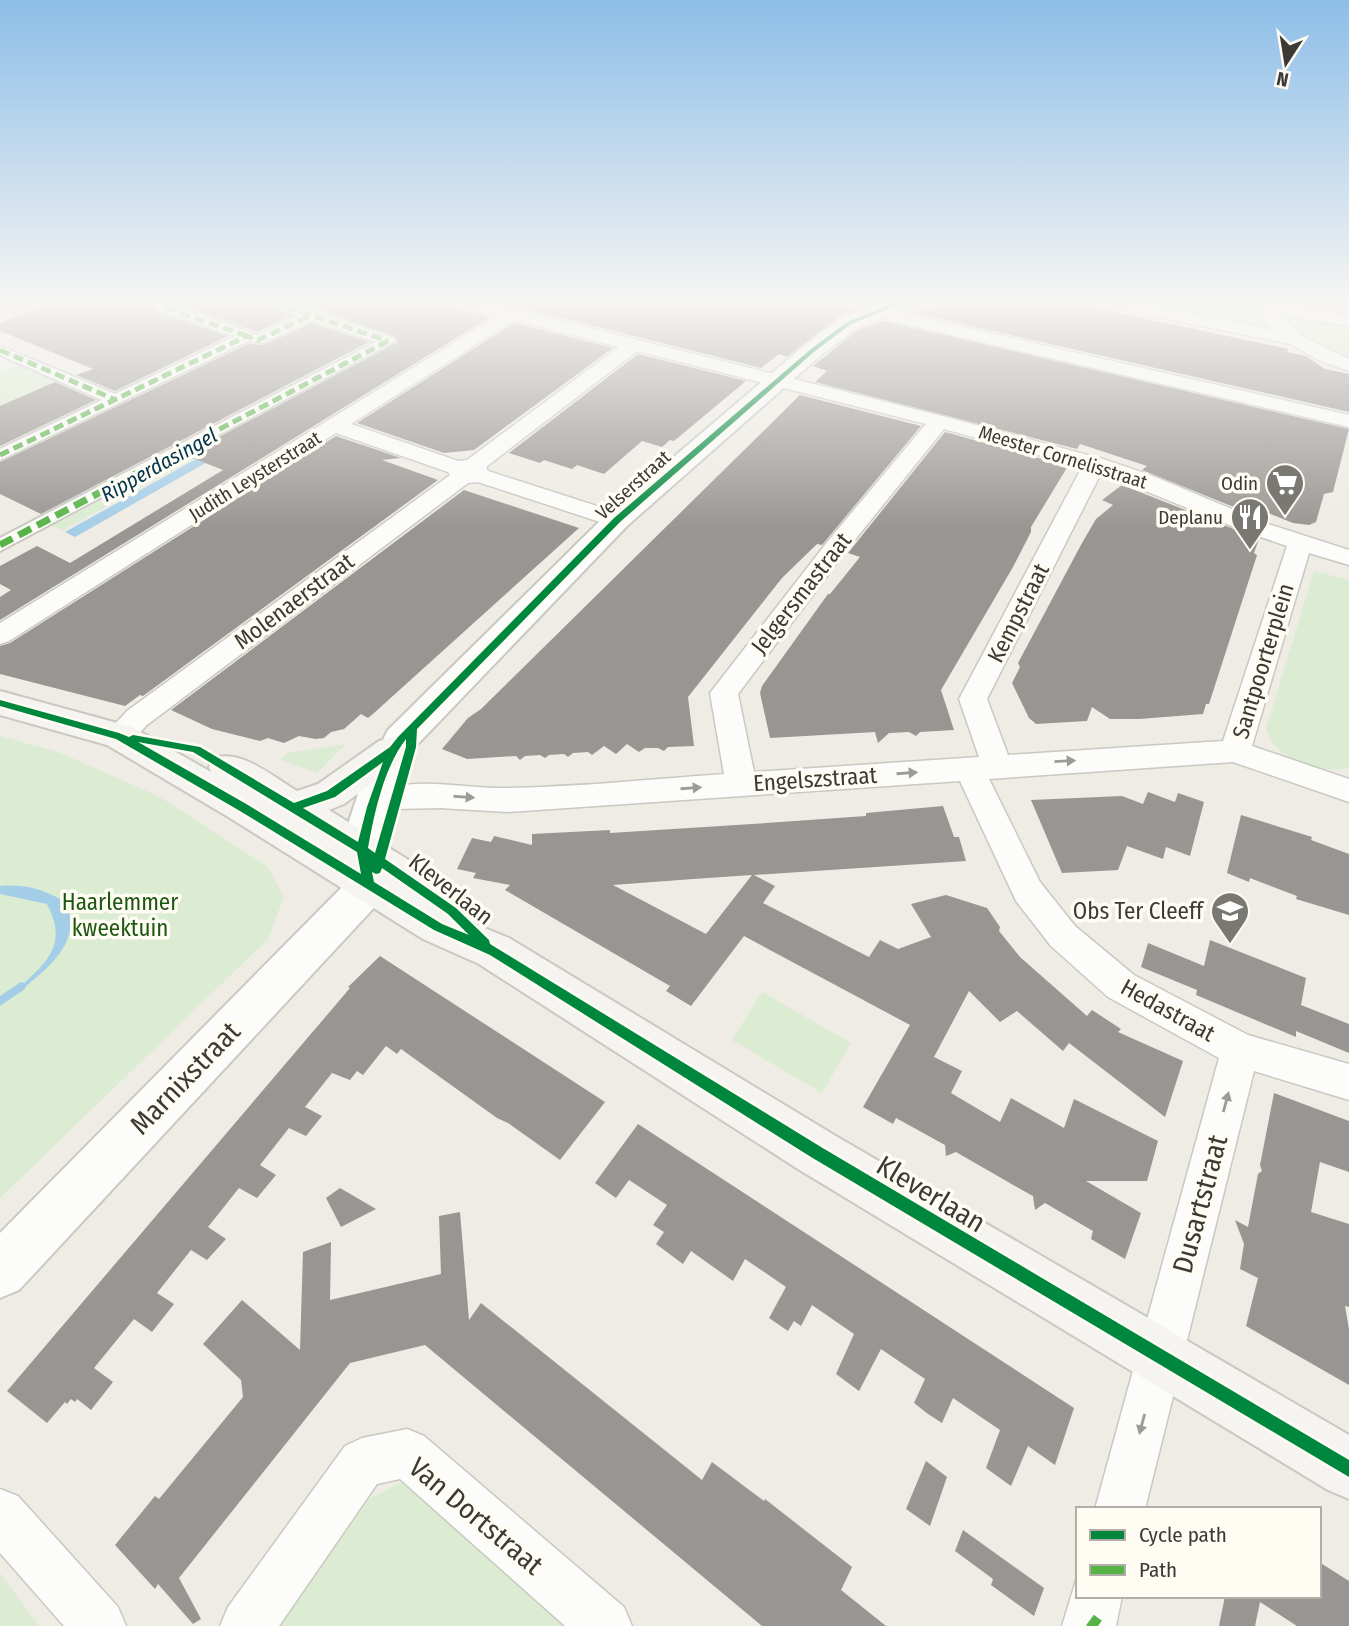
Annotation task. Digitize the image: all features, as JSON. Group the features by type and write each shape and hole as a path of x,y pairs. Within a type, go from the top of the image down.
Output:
{"main road":[{"name":"Kleverlaan","path":"0,703 119,736 196,749 295,807 371,865 438,927 494,951 816,1152 1349,1469"},
{"name":"Kleverlaan","path":"119,736 244,808 371,865"},
{"path":"295,807 331,794 402,739"}],"street":[{"path":"65,378 116,400"},
{"path":"0,455 162,378"},
{"path":"0,545 318,378"},
{"name":"Judith Leysterstraat","path":"0,635 411,378"},
{"name":"Molenaerstraat","path":"119,736 136,718 590,378"},
{"name":"Meester Cornelisstraat","path":"766,378 939,421 1095,464 1145,481 1300,544"},
{"name":"Velserstraat","path":"371,865 380,783 402,739 617,520 783,378"},
{"path":"1161,378 1349,421"},
{"name":"Jelgersmastraat","path":"741,784 723,694 837,546 939,421"},
{"path":"335,426 617,520"},
{"name":"Kempstraat","path":"983,766 973,699 1095,464"},
{"path":"1300,544 1349,558"},
{"name":"Santpoorterplein","path":"1300,544 1235,751 1349,791"},
{"path":"371,865 411,747 402,739"},
{"name":"Engelszstraat","path":"396,797 440,796 507,800 1235,751"},
{"name":"Hedastraat","path":"983,766 1028,891 1063,936 1121,986 1240,1049 1349,1082"},
{"name":"Marnixstraat","path":"0,1270 371,865"},
{"name":"Dusartstraat","path":"1121,1507 1240,1049"},
{"name":"Van Dortstraat","path":"247,1626 362,1463 407,1454 605,1626"},
{"path":"0,1514 99,1626"},
{"path":"1089,1626 1096,1598"}],"green space":[{"path":"0,378 49,378 74,389 0,424"},
{"path":"270,409 279,413 63,530 51,526"},
{"path":"1314,571 1349,580 1349,768 1337,770 1312,767 1288,757 1271,740 1266,729"},
{"name":"Haarlemmer kweektuin","path":"0,736 58,752 160,797 268,867 284,897 268,939 0,1198"},
{"path":"346,744 317,773 280,760 288,753"},
{"path":"762,992 851,1043 822,1093 732,1040"},
{"path":"404,1481 564,1626 269,1626 369,1499"},
{"path":"0,1573 39,1626 0,1626"}],"water":[{"path":"342,378 356,378 75,537 65,532"},
{"path":"0,886 34,888 50,894 65,902 70,916 69,934 61,952 25,987 21,986 52,950 55,940 53,918 47,904 0,894"}],"building":[{"path":"83,378 142,378 115,391"},
{"path":"177,378 301,378 41,514 0,494 0,462"},
{"path":"330,378 392,378 0,620 0,597 11,590 0,584 0,566 37,546 70,563 223,470 185,455"},
{"path":"428,378 572,378 474,450 444,453 357,423"},
{"path":"607,378 734,378 746,381 674,441 670,440 662,447 642,441 604,474 577,465 572,469 544,460 540,463 509,453"},
{"path":"819,378 1128,378 1349,429 1333,492 1324,494 1316,522 1309,525 1293,523 1268,513 1266,520 1142,470 1147,466 1080,444 1077,449 815,382"},
{"path":"1199,378 1349,378 1349,412"},
{"path":"55,382 96,400 0,446 0,406"},
{"path":"800,395 921,426 822,545 817,544 782,578 688,697 694,746 668,747 664,751 645,748 639,752 627,744 616,754 604,746 592,755 588,752 573,753 568,757 564,754 549,755 545,758 540,755 525,756 520,760 516,756 467,759 442,749 468,718 481,709"},
{"path":"945,432 1068,466 1031,527 1013,567 941,690 954,730 920,732 916,736 909,732 889,733 878,743 875,732 770,738 760,693 762,686 828,594 860,557 848,553"},
{"path":"336,436 401,458 382,460 438,480 143,696 140,695 125,706 0,674 0,646 10,643"},
{"path":"1122,485 1259,539 1254,553 1257,555 1209,704 1206,704 1203,714 1139,719 1110,719 1092,707 1087,721 1036,724 1029,718 1012,683 1020,667 1018,663 1096,519 1113,505 1102,500"},
{"path":"464,490 579,528 368,718 361,714 344,729 331,732 324,738 299,736 284,743 268,738 260,741 212,729 171,710"},
{"path":"1148,792 1175,802 1178,793 1204,802 1190,856 1166,847 1163,859 1127,846 1118,870 1062,873 1031,800 1122,796 1143,804"},
{"path":"943,806 954,837 959,837 966,861 754,875 775,886 763,903 869,957 880,940 898,949 931,937 911,904 946,895 987,908 1000,927 999,931 1020,957 1087,1016 1092,1010 1121,1029 1118,1032 1183,1061 1165,1117 1069,1043 1063,1051 1017,1011 1000,1022 969,991 934,1057 962,1071 951,1093 1000,1122 1011,1098 1064,1128 1074,1099 1158,1141 1147,1181 1086,1181 1141,1213 1125,1259 1091,1239 1093,1231 1045,1203 1035,1210 1033,1196 956,1152 946,1156 945,1145 896,1118 893,1124 863,1107 910,1025 744,936 691,1006 666,991 670,986 505,890 510,885 473,878 476,873 457,869 472,838 491,842 494,836 532,845 532,834 610,830 610,833 866,816 866,813","holes":["752,875 706,934 613,885"]},
{"path":"1241,815 1312,837 1311,840 1349,854 1349,915 1296,899 1297,896 1250,878 1249,882 1227,873"},
{"path":"1210,940 1306,978 1301,1005 1349,1024 1349,1053 1296,1031 1296,1037 1196,995 1197,990 1141,967 1148,943 1204,966"},
{"path":"380,956 605,1102 560,1160 401,1049 397,1054 386,1046 363,1075 357,1071 350,1080 332,1073 305,1107 322,1116 306,1136 289,1128 260,1165 276,1175 257,1198 239,1188 208,1227 226,1239 207,1260 191,1250 157,1293 174,1304 152,1332 134,1319 94,1368 113,1382 91,1410 77,1399 75,1402 71,1399 67,1404 65,1402 47,1423 7,1391 350,988 348,987"},
{"path":"1274,1093 1349,1121 1349,1172 1320,1162 1311,1212 1349,1224 1349,1307 1345,1306 1349,1329 1349,1385 1246,1326 1258,1278 1240,1269 1244,1244 1235,1220 1248,1227 1258,1174 1262,1171 1260,1165"},
{"path":"638,1124 1074,1408 1055,1465 1028,1446 1011,1486 986,1468 1000,1430 953,1398 942,1423 928,1414 914,1403 925,1379 881,1349 859,1391 836,1374 854,1334 812,1305 801,1326 794,1321 788,1331 769,1318 786,1287 745,1259 733,1281 691,1251 683,1264 656,1244 664,1232 653,1225 667,1205 629,1180 616,1198 595,1183"},
{"path":"340,1188 376,1209 341,1227 326,1198"},
{"path":"460,1212 469,1320 481,1303 702,1480 712,1462 764,1501 765,1499 852,1567 841,1590 886,1626 762,1626 425,1345 350,1363 179,1578 201,1619 193,1624 158,1584 155,1589 115,1545 155,1496 159,1499 243,1397 241,1380 203,1344 242,1300 300,1350 303,1252 331,1242 330,1300 441,1274 439,1216"},
{"path":"926,1461 947,1477 930,1526 906,1509"},
{"path":"963,1530 1044,1588 1034,1616 991,1585 993,1579 955,1551"},
{"path":"1321,1563 1349,1581 1349,1626 1297,1626 1260,1602 1255,1626 1219,1626 1225,1598 1321,1598"}],"waterway":[{"path":"0,1002 21,986"}],"marked path":[{"path":"65,378 116,400"},
{"path":"0,455 160,378"},
{"path":"0,545 318,378"},
{"path":"1090,1620 1098,1626"}],"cycle path":[{"path":"369,886 363,852 368,822 382,775 401,739 617,520 781,378"},
{"path":"0,703 119,736 244,808 438,927 494,951 816,1152 1349,1469"},
{"path":"376,870 411,747 412,728"},
{"path":"133,738 196,749 380,861 452,911 485,943"},
{"path":"295,807 331,794 392,750"}],"place":[{"name":"Odin","path":"1285,517"},
{"name":"Deplanu","path":"1250,551"},
{"name":"Obs Ter Cleeff","path":"1230,945"}],"water label":[{"name":"Ripperdasingel","path":"159,465"}]}
